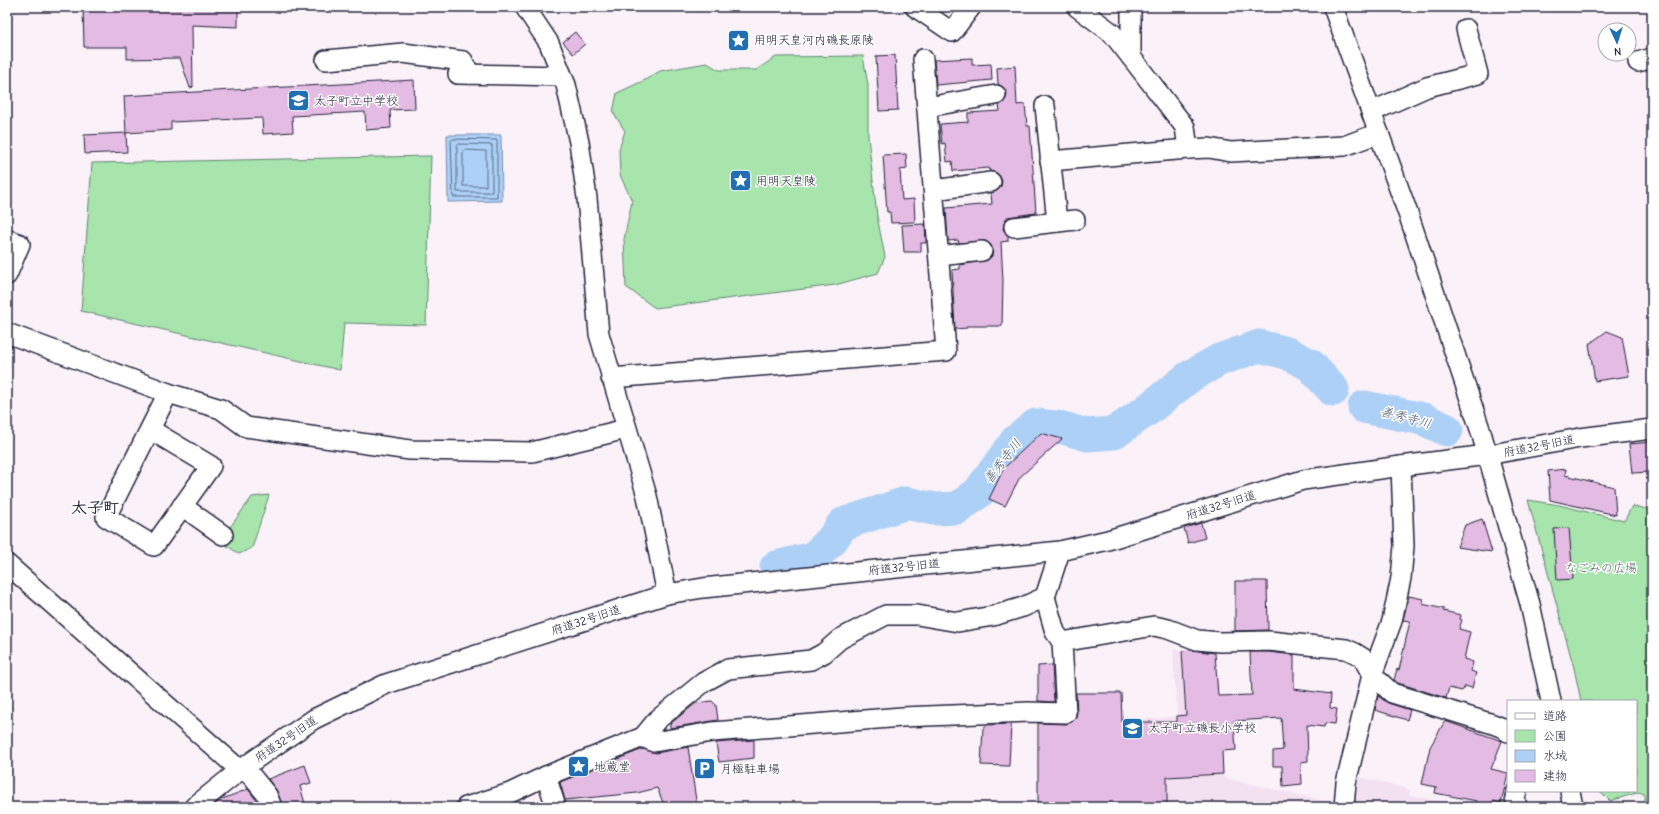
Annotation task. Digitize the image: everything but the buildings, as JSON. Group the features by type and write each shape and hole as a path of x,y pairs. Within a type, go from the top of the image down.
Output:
{"street":[{"path":"525,7 549,43 562,76 580,142 587,198 599,334 647,496 667,594"},
{"path":"915,7 952,32 971,7"},
{"path":"1076,7 1112,33 1131,57 1185,127 1188,149"},
{"path":"1131,7 1131,57"},
{"path":"1333,7 1410,219 1487,455 1530,604 1551,700"},
{"path":"1371,112 1427,87 1478,74 1466,29"},
{"path":"326,60 403,53 463,61 464,74 562,76"},
{"path":"611,378 946,351 923,59"},
{"path":"927,107 996,95"},
{"path":"1045,106 1057,222"},
{"path":"1050,161 1188,149 1209,148 1231,152 1344,146 1379,133"},
{"path":"934,190 990,182"},
{"path":"1014,227 1075,220"},
{"path":"7,239 20,244 7,275"},
{"path":"939,256 982,251"},
{"path":"7,333 168,393 221,409 246,427 410,450 532,452 626,429"},
{"path":"151,430 211,466 154,546 106,517 151,430 168,393"},
{"name":"府道32号旧道","path":"194,807 242,769 314,719 386,684 667,594 703,588 1060,551 1108,540 1303,480 1487,455 1580,438 1652,428"},
{"path":"1344,807 1346,783 1372,675 1392,621 1401,578 1404,546 1401,466"},
{"path":"182,506 223,535"},
{"path":"643,737 654,742 712,732 902,717 1028,712 1066,713 1062,642 1055,632 1045,597 1060,551"},
{"path":"7,564 242,769 267,795 272,807"},
{"path":"466,807 510,793 546,776 643,737 657,720 704,682 728,669 811,660 824,653 846,635 886,615 917,615 958,622 993,616 1023,607 1045,597"},
{"path":"1062,642 1154,626 1168,629 1197,640 1220,642 1269,641 1346,649 1363,658 1372,675 1392,693 1493,724 1507,731"},
{"path":"546,776 556,807"},
{"path":"1517,792 1515,797 1517,807"},
{"path":"1570,792 1573,807"}],"shaded area":[{"name":"太子町立磯長小学校","path":"1192,646 1214,648 1224,778 1325,801 1340,807 1038,807 1037,762 1045,762 1044,715 1155,719 1177,716 1173,650 1191,649"},
{"path":"1360,777 1410,790 1409,795 1454,804 1459,807 1352,807 1355,784"}],"green space":[{"path":"863,56 868,85 868,137 877,216 885,257 878,273 835,285 655,308 626,287 624,239 632,201 620,175 619,149 625,131 613,112 617,93 660,71 707,63 719,70 756,70 776,57"},
{"path":"431,156 426,325 344,323 340,370 81,311 92,163"},
{"path":"269,495 252,548 239,554 220,541 252,497"},
{"name":"なごみの広場","path":"1528,500 1559,505 1624,521 1632,506 1652,510 1652,802 1646,804 1644,795 1640,792 1610,801 1601,792 1637,792 1637,700 1581,700 1574,668"}],"water":[{"path":"447,135 501,135 502,201 448,202"}],"waterway":[{"name":"善秀寺川","path":"776,567 813,558 831,541 843,524 906,503 934,509 958,508 979,492 1016,441 1036,425 1063,428 1087,435 1114,433 1146,411 1189,377 1219,360 1259,346 1287,353 1310,365 1333,390"},
{"name":"善秀寺川","path":"1364,407 1423,419 1447,430"}],"place":[{"name":"用明天皇河内磯長原陵","path":"739,40"},
{"name":"太子町立中学校","path":"299,101"},
{"name":"用明天皇陵","path":"741,181"},
{"name":"太子町立磯長小学校","path":"1132,728"},
{"name":"地蔵堂","path":"579,767"},
{"name":"月極駐車場","path":"705,769"}],"district":[{"name":"太子町","path":"95,507"}]}
